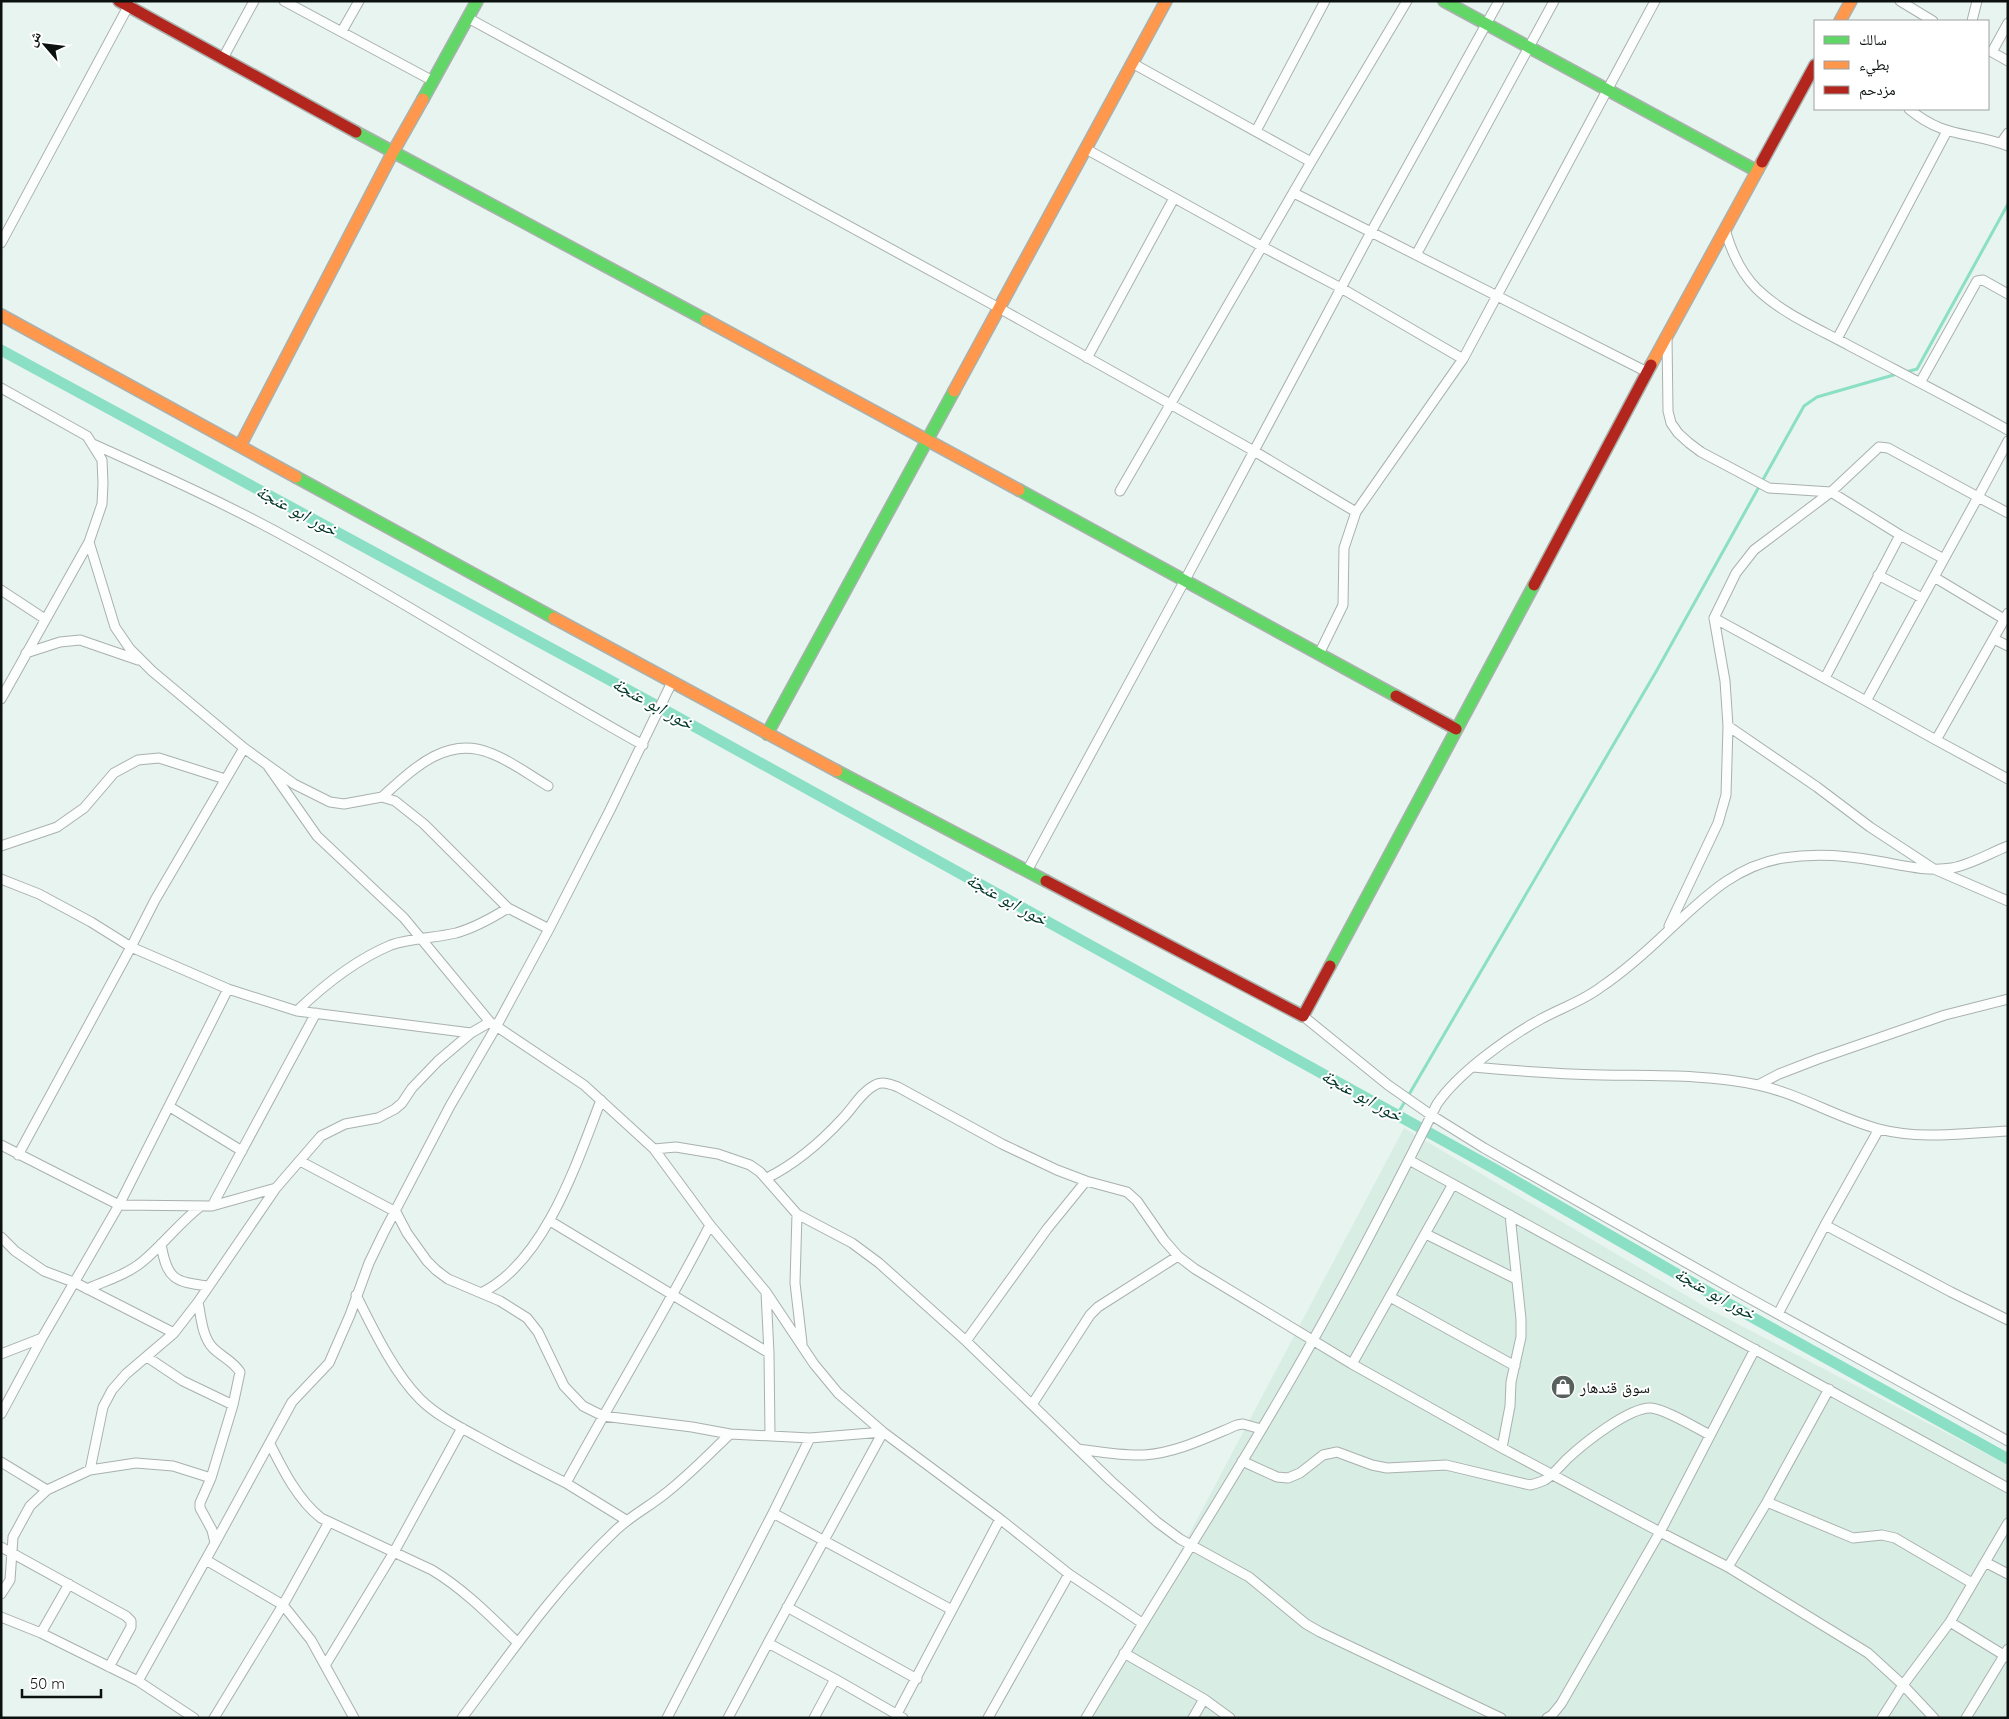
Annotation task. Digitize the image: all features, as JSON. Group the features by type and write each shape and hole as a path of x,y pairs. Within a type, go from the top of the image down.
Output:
{"street":[{"path":"223,58 254,1"},
{"path":"284,1 433,81"},
{"path":"342,31 359,1"},
{"path":"240,446 393,152 477,1"},
{"path":"767,734 1166,1"},
{"path":"1256,130 1325,1"},
{"path":"1120,491 1407,1"},
{"path":"1444,1 1757,171"},
{"path":"1027,871 1371,232 1499,1"},
{"path":"1416,256 1554,1"},
{"path":"1319,654 1343,605 1344,548 1356,512 1463,359 1655,1"},
{"path":"1841,20 1851,1"},
{"path":"1900,1 1931,20"},
{"path":"1972,20 1977,1"},
{"path":"1,243 126,3 393,152 927,439 1456,729"},
{"path":"468,18 999,308 1254,451 1356,512"},
{"path":"2008,23 1990,51 2008,61"},
{"path":"1132,63 1311,162"},
{"path":"1303,1016 1554,550 1647,372 1814,67"},
{"path":"1910,110 1929,124 1947,131 2004,145 2008,133"},
{"path":"1837,339 1947,131"},
{"path":"1086,149 1262,247 1341,288 1463,359"},
{"path":"1294,193 1647,372"},
{"path":"1087,358 1174,198"},
{"path":"1724,229 1736,262 1756,287 1786,311 1921,381 2008,430"},
{"path":"1921,381 1977,281 1984,280 2008,294"},
{"path":"1,314 767,734 1303,1016 1430,1119 2008,1441"},
{"path":"1667,336 1668,411 1671,423 1678,433 1701,452 1763,486 1775,489 1831,492 1900,535 1944,558"},
{"path":"1,388 86,436 102,460 103,483 102,504 89,542 44,619 1,699"},
{"path":"1866,701 2008,441"},
{"path":"93,444 187,486 297,543 580,710 643,745"},
{"path":"1666,933 1718,823 1726,796 1728,726 1725,681 1714,618 1736,573 1754,550 1831,492 1875,450 1882,446 2008,513"},
{"path":"1998,459 2008,464"},
{"path":"1825,678 1900,535"},
{"path":"89,542 115,627 130,649 244,748 294,784 330,802 344,804 382,797 395,801 410,812 508,908 549,929"},
{"path":"1878,575 1922,598"},
{"path":"1934,577 2006,616 1936,740"},
{"path":"1,590 44,619"},
{"path":"1714,618 2008,779"},
{"path":"1994,639 2008,646"},
{"path":"26,653 60,642 80,640 142,661"},
{"path":"138,1681 292,1402 329,1363 350,1316 369,1263 493,1025 549,929 643,745 672,682"},
{"path":"1728,726 1817,787 1870,827 1934,869 1962,883 2008,901"},
{"path":"18,1155 155,900 244,748"},
{"path":"382,797 413,769 445,750 467,748 490,752 548,786"},
{"path":"1,846 57,827 84,808 114,773 138,760 159,758 225,779"},
{"path":"268,766 302,818 318,836 404,918 493,1025 567,1073 601,1100 654,1149 710,1225 766,1292 802,1346 838,1393 883,1432 1000,1519 1069,1574 1142,1623"},
{"path":"1086,1718 1142,1623 1192,1545 1313,1341 1445,1092 1508,1040 1542,1019 1601,988 1666,933 1716,886 1766,861 1823,854 1877,861 1911,868 1953,868 2008,846"},
{"path":"1,879 39,894 91,922 131,947 228,989 297,1011 471,1033"},
{"path":"297,1011 323,986 350,967 392,945 456,932 493,918 508,908"},
{"path":"1,1414 42,1338 76,1283 119,1205 228,989"},
{"path":"1758,1085 1802,1065 1945,1015 2008,999"},
{"path":"212,1206 316,1013"},
{"path":"90,1470 104,1407 112,1390 126,1374 174,1333 198,1302 276,1188 321,1136 333,1128 378,1118 395,1109 438,1061 471,1033 493,1025"},
{"path":"1473,1068 1552,1073 1666,1075 1758,1085 1805,1100 1879,1129 1910,1134 1944,1135 2008,1131"},
{"path":"767,1178 804,1156 845,1117 863,1094 880,1083 898,1087 1002,1144 1086,1181 1127,1192 1137,1201 1164,1240 1178,1256 1195,1269 1352,1364 1502,1448 1728,1567 1868,1653 1903,1685 1934,1718"},
{"path":"481,1293 497,1285 511,1272 550,1221 601,1100"},
{"path":"170,1107 242,1150"},
{"path":"1778,1314 1879,1129"},
{"path":"1,1145 119,1205 212,1206 276,1188"},
{"path":"654,1149 676,1147 718,1154 750,1165 767,1178 797,1214 852,1243 879,1263 966,1340 1033,1403 1078,1449 1157,1522 1249,1578 1306,1624 1320,1632 1501,1718"},
{"path":"1409,1160 2008,1488"},
{"path":"300,1161 396,1212 406,1233 427,1261 448,1278 500,1301 527,1318 538,1332 568,1392 583,1406 603,1416 692,1427 730,1434 810,1438 883,1432"},
{"path":"966,1340 1047,1229 1086,1181"},
{"path":"1352,1364 1453,1184"},
{"path":"87,1288 126,1273 141,1263 200,1206"},
{"path":"797,1214 795,1283 802,1346"},
{"path":"1502,1448 1510,1406 1511,1382 1521,1337 1521,1319 1510,1216"},
{"path":"550,1221 769,1353"},
{"path":"566,1483 674,1294 710,1225"},
{"path":"1825,1226 1965,1300 2008,1320"},
{"path":"1426,1234 1516,1279"},
{"path":"1,1237 15,1251 44,1271 87,1288 174,1333"},
{"path":"161,1244 165,1265 172,1275 187,1284 208,1286"},
{"path":"1033,1403 1090,1315 1178,1256"},
{"path":"766,1292 770,1436"},
{"path":"356,1295 377,1336 407,1384 421,1400 437,1413 462,1428 566,1483 626,1520"},
{"path":"1390,1297 1515,1366"},
{"path":"198,1302 207,1339 212,1347 234,1364 240,1372 233,1405 211,1478 200,1502 200,1508 212,1530 215,1543"},
{"path":"1,1354 42,1338"},
{"path":"1547,1718 1561,1704 1660,1532 1755,1349"},
{"path":"147,1357 183,1381 233,1405"},
{"path":"1728,1567 1767,1502 1829,1389"},
{"path":"1242,1461 1277,1477 1288,1478 1300,1473 1323,1456 1337,1452 1372,1465 1387,1468 1446,1464 1530,1485 1552,1475 1582,1446 1620,1419 1639,1410 1652,1408 1658,1410 1710,1435"},
{"path":"1078,1449 1126,1455 1145,1455 1195,1442 1237,1425 1243,1424 1261,1429"},
{"path":"326,1664 394,1552 462,1428"},
{"path":"728,1718 883,1432"},
{"path":"462,1718 518,1643 577,1572 626,1520 682,1480 730,1434"},
{"path":"667,1718 810,1438"},
{"path":"270,1444 283,1470 315,1513 329,1522 432,1570 460,1588 518,1643"},
{"path":"1,1462 47,1490"},
{"path":"1,1594 10,1580 13,1537 30,1506 47,1490 90,1470 136,1464 173,1466 211,1478"},
{"path":"1767,1502 1853,1538 1882,1535 1895,1538 1972,1583"},
{"path":"773,1513 952,1610"},
{"path":"768,1643 900,1716 952,1610 1000,1519"},
{"path":"214,1718 283,1605 329,1522"},
{"path":"1882,1718 1903,1685 1950,1622 2008,1523"},
{"path":"1,1547 126,1616 131,1621 130,1627 110,1667"},
{"path":"206,1560 283,1605 311,1640 326,1664 354,1718"},
{"path":"1985,1562 2008,1574"},
{"path":"988,1718 1069,1574"},
{"path":"41,1633 69,1584"},
{"path":"787,1607 917,1679"},
{"path":"1,1617 41,1633 138,1681 194,1718"},
{"path":"1950,1622 2007,1653 1966,1718"},
{"path":"1124,1653 1204,1699 1230,1718"},
{"path":"814,1718 835,1679"},
{"path":"1193,1718 1204,1699"}],"shaded area":[{"name":"سوق قندهار","path":"1404,1128 1709,1309 2008,1465 2008,1718 1092,1718"}],"waterway":[{"path":"1906,372 1917,369 2008,204"},
{"name":"خور ابو عنجة","path":"1,350 652,703 1493,1168 1750,1316 2008,1459"},
{"path":"1397,1115 1657,670 1804,406 1817,397 1897,374"}],"traffic: fast":[{"path":"423,99 477,1"},
{"path":"1444,1 1757,171"},
{"path":"356,132 706,320"},
{"path":"767,734 954,391"},
{"path":"296,477 554,618"},
{"path":"1019,490 1396,696"},
{"path":"1330,966 1534,585"},
{"path":"837,771 1046,881"}],"traffic: slow":[{"path":"954,391 1166,1"},
{"path":"1841,20 1851,1"},
{"path":"240,446 393,152 423,99"},
{"path":"1651,365 1762,162"},
{"path":"1,315 296,477"},
{"path":"706,320 1019,490"},
{"path":"554,618 837,771"}],"traffic: jam":[{"path":"119,1 356,132"},
{"path":"1762,162 1814,67"},
{"path":"1534,585 1651,365"},
{"path":"1396,696 1456,729"},
{"path":"1046,881 1303,1016 1330,966"}],"place":[{"name":"سوق قندهار","path":"1563,1387"}]}
